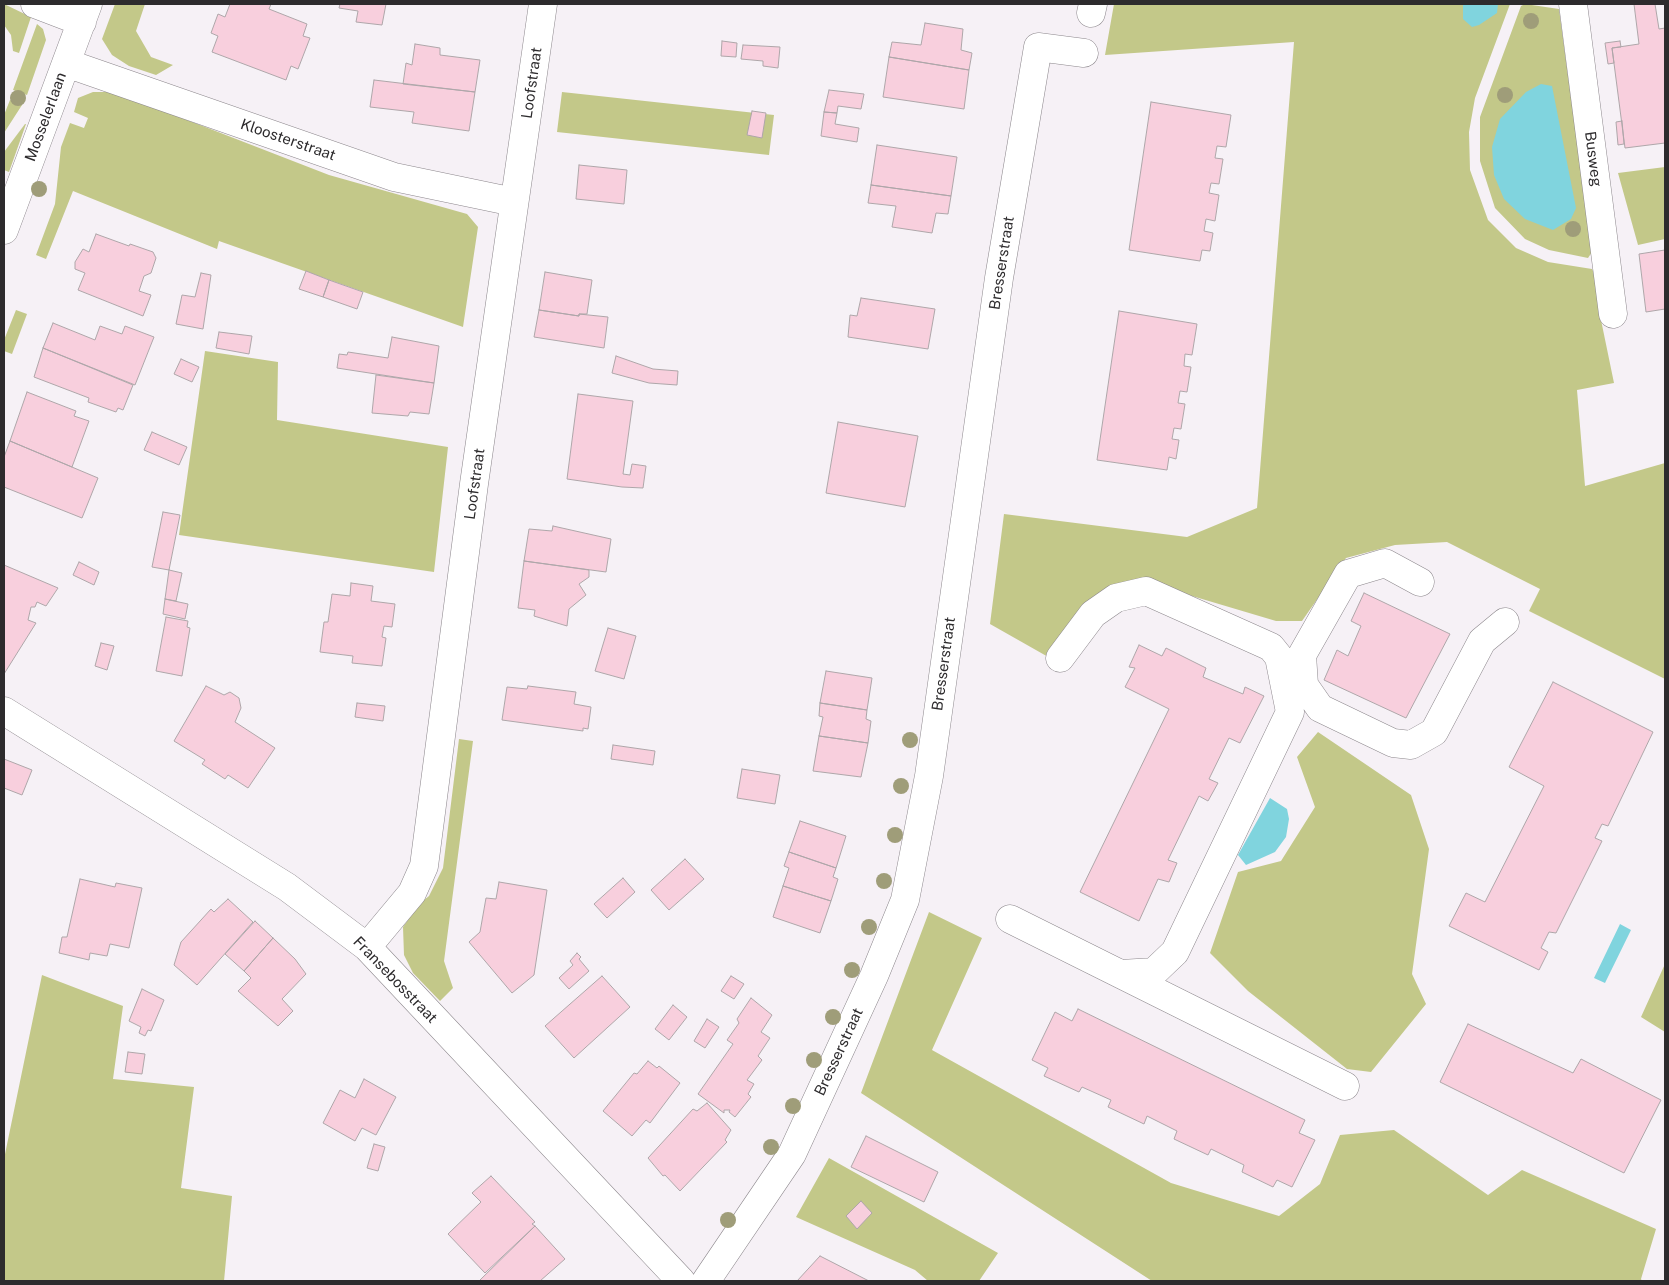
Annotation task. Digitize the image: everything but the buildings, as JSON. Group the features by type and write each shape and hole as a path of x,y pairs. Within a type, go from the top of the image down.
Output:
{"street":[{"path":"35,4 85,13"},
{"name":"Loofstraat","path":"367,947 412,893 424,866 514,202 543,4"},
{"name":"Busweg","path":"1573,4 1613,314"},
{"name":"Mosselerlaan","path":"4,230 85,13"},
{"name":"Bresserstraat","path":"706,1281 792,1154 874,976 905,900 929,776 999,278 1038,47 1084,53"},
{"name":"Kloosterstraat","path":"66,63 394,177 514,202"},
{"path":"1420,582 1386,563 1348,574 1302,655 1304,685 1320,708 1393,743 1411,745 1434,732 1482,641 1504,622"},
{"path":"1060,658 1093,614 1116,598 1146,591 1271,647 1279,657 1290,712 1175,952 1154,972 1122,974"},
{"name":"Fransebosstraat","path":"4,711 287,887 367,947 682,1281"},
{"path":"1010,919 1345,1086"}],"green space":[{"path":"4,4 31,17 19,53 13,51 11,35 4,25"},
{"path":"115,4 145,4 136,31 151,57 173,65 156,75 129,66 112,55 102,39"},
{"path":"1114,4 1510,4 1475,98 1469,132 1470,170 1488,220 1516,248 1548,262 1592,269 1596,277 1601,320 1614,383 1577,390 1585,486 1665,463 1665,679 1529,611 1540,589 1447,542 1395,545 1346,558 1302,621 1276,621 1145,582 1050,658 990,624 1004,514 1187,537 1257,508 1294,42 1105,55"},
{"path":"1525,4 1559,9 1592,252 1588,258 1549,250 1525,239 1495,208 1480,161 1480,117 1521,6"},
{"path":"37,24 43,29 46,40 27,95 13,90"},
{"path":"93,92 108,92 133,99 329,175 467,214 478,227 463,327 219,241 217,249 73,191 46,259 36,255 55,204 61,147 70,123 84,128 88,118 74,112 78,98"},
{"path":"562,92 774,115 769,155 557,132"},
{"path":"10,100 22,105 4,133 4,115"},
{"path":"25,124 9,172 4,170 4,152"},
{"path":"1665,167 1665,239 1638,245 1618,173"},
{"path":"16,310 27,314 12,354 4,351 4,340"},
{"path":"205,351 278,362 277,420 448,447 434,572 179,535"},
{"path":"1318,732 1411,795 1429,849 1412,974 1426,1004 1371,1072 1347,1069 1248,991 1210,953 1238,872 1281,861 1315,807 1297,757"},
{"path":"459,739 473,741 444,961 453,988 440,1001 413,973 404,955 403,927 419,904 429,896 443,868"},
{"path":"929,912 982,938 932,1050 1171,1183 1279,1216 1320,1184 1340,1135 1394,1130 1488,1195 1522,1170 1656,1229 1642,1281 1152,1281 861,1093"},
{"path":"1665,964 1665,1032 1641,1017"},
{"path":"42,975 123,1006 113,1079 194,1087 181,1188 232,1196 224,1281 4,1281 4,1159"},
{"path":"829,1158 998,1253 979,1281 928,1281 915,1270 796,1217"}],"water":[{"path":"1463,4 1498,4 1497,13 1479,25 1472,27 1463,19"},
{"path":"1541,84 1552,86 1576,208 1571,219 1553,230 1525,219 1504,199 1494,175 1492,147 1500,119 1526,92"},
{"path":"1270,798 1287,809 1289,819 1286,837 1275,852 1246,865 1238,855"},
{"path":"1620,924 1631,930 1605,983 1594,978"}]}
